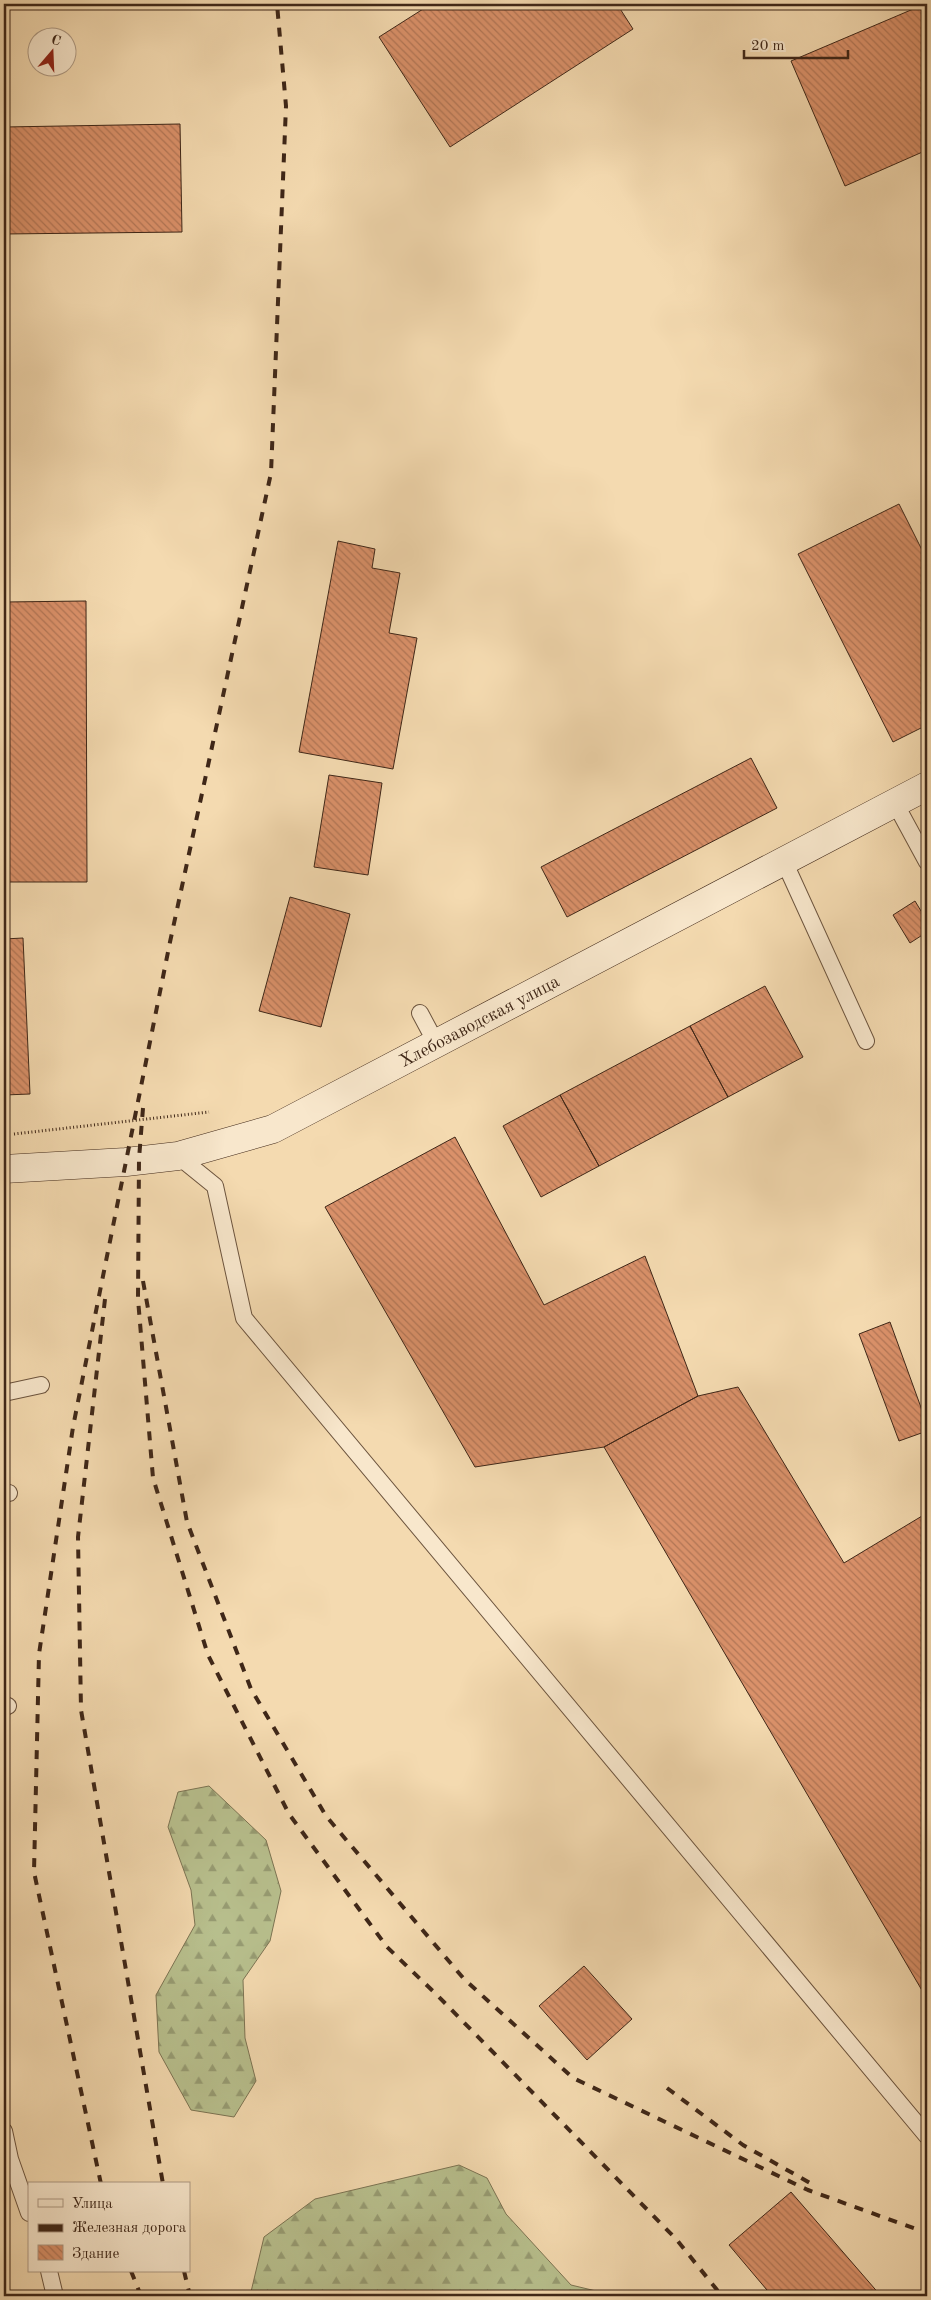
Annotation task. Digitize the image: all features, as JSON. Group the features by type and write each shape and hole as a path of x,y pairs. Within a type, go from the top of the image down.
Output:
{"main road":[{"name":"Хлебозаводская улица","path":"4,1169 126,1162 178,1156 273,1129 927,786"}],"lane":[{"path":"895,803 927,862"},
{"path":"784,861 866,1041"},
{"path":"420,1013 436,1044"},
{"path":"178,1156 215,1186 244,1318 927,2136"},
{"path":"4,1393 41,1385"},
{"path":"4,2131 10,2159 28,2210"},
{"path":"49,2272 55,2296"}],"green space":[{"path":"209,1786 266,1840 281,1891 270,1941 243,1980 245,2038 256,2081 234,2117 191,2110 159,2052 156,1995 195,1925 191,1890 168,1827 178,1792"},
{"path":"459,2165 487,2178 506,2214 571,2285 617,2296 250,2296 264,2237 315,2199"}],"building":[{"path":"431,4 617,4 633,29 450,147 379,37"},
{"path":"927,4 927,150 845,186 791,61"},
{"path":"180,124 182,232 4,234 4,127"},
{"path":"899,504 927,560 927,725 893,742 798,554"},
{"path":"338,541 375,549 372,568 400,573 389,633 417,638 393,769 299,752"},
{"path":"4,586 5,602 86,601 87,882 4,882"},
{"path":"751,758 777,808 567,917 541,867"},
{"path":"329,775 382,783 368,875 314,867"},
{"path":"290,897 350,914 321,1027 259,1011"},
{"path":"915,901 927,921 927,932 910,943 893,915"},
{"path":"23,938 30,1094 4,1095 4,939"},
{"path":"765,986 803,1057 728,1097 690,1026"},
{"path":"690,1026 728,1097 599,1166 560,1095"},
{"path":"560,1095 599,1166 541,1197 503,1126"},
{"path":"455,1137 544,1305 645,1256 698,1396 604,1447 475,1467 325,1207"},
{"path":"890,1322 927,1424 927,1431 899,1441 859,1334"},
{"path":"738,1387 844,1563 927,1513 927,1999 604,1447 698,1396"},
{"path":"584,1966 632,2019 587,2060 539,2006"},
{"path":"791,2192 881,2296 772,2296 729,2245"}],"railway":[{"path":"101,2182 34,1872 39,1654 73,1427 170,942 271,473 286,106 277,4"},
{"path":"143,1108 139,1159 138,1299 153,1478 208,1655 289,1814 387,1947 438,1996 676,2239 722,2296"},
{"path":"143,1281 187,1522 251,1689 326,1816 464,1979 573,2078 808,2190 927,2233"},
{"path":"105,1299 78,1537 81,1710 163,2182"},
{"path":"667,2088 743,2145 810,2183"},
{"path":"131,2272 141,2296"},
{"path":"184,2272 190,2296"}]}
